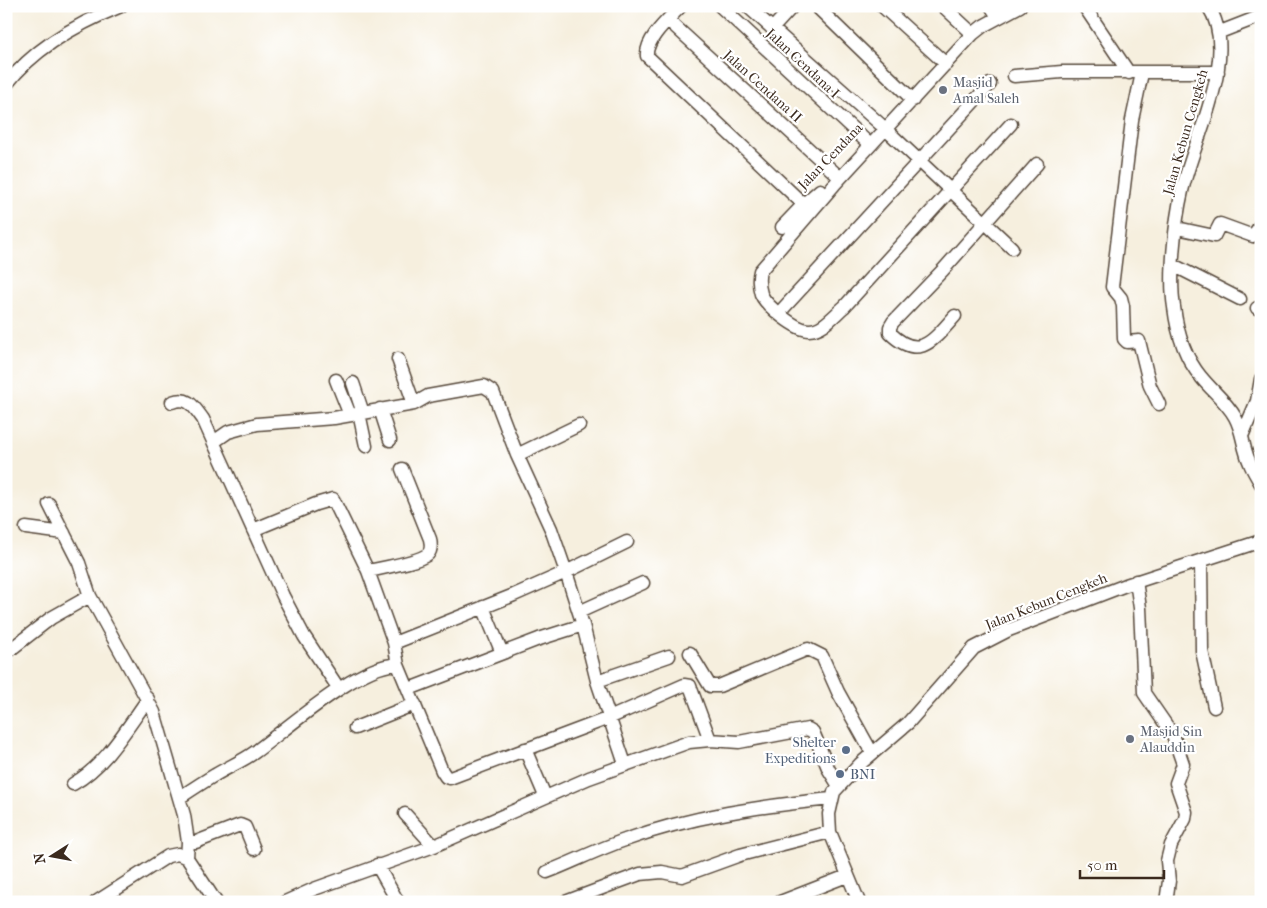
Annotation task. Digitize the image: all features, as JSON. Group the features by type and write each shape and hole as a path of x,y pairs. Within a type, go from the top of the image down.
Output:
{"street":[{"path":"6,84 47,46 85,20 121,6"},
{"path":"681,6 650,43 646,50 647,56 802,201"},
{"name":"Jalan Cendana I","path":"720,6 866,141"},
{"path":"747,6 883,127 950,192 1012,248"},
{"path":"772,29 793,6"},
{"path":"816,6 914,100"},
{"path":"882,6 946,64"},
{"path":"943,6 973,34"},
{"path":"1011,124 844,307 818,328 808,330 799,328 779,313 761,294 760,271 883,127 914,100 995,12 1020,6"},
{"name":"Jalan Kebun Cengkeh","path":"1208,6 1214,15 1220,32 1221,50 1218,72 1191,154 1182,192 1173,265 1173,306 1183,345 1200,376 1229,407 1242,436 1251,467 1261,484"},
{"path":"1086,9 1135,73 1132,120 1112,287 1121,298 1123,306 1124,339 1127,342 1139,341 1150,386 1159,404"},
{"path":"1220,32 1261,16"},
{"name":"Jalan Cendana II","path":"668,20 836,174"},
{"path":"1014,76 1062,72 1218,72"},
{"path":"779,313 990,84"},
{"name":"Jalan Cendana","path":"782,228 802,201 836,174 866,141 883,127"},
{"path":"956,316 933,340 919,348 907,347 890,334 890,327 893,322 943,270 1037,164"},
{"path":"1177,228 1214,236 1220,224 1253,236 1261,224"},
{"path":"1173,265 1240,299"},
{"path":"398,360 414,404"},
{"path":"1242,436 1256,401 1261,379"},
{"path":"336,380 357,414"},
{"path":"353,383 357,414 366,446"},
{"path":"215,441 228,432 257,424 357,414 414,404 428,396 451,391 484,386 490,388 498,402 517,455 551,529 581,618 597,681 625,764"},
{"path":"172,402 178,400 190,402 203,419 215,441 253,530 304,636 339,689"},
{"path":"380,410 390,440"},
{"path":"517,455 580,426"},
{"path":"368,571 417,558 428,554 431,549 430,539 402,469"},
{"path":"253,530 333,499 368,571 394,643 398,665 446,777 455,776 609,718 687,684 692,691 710,740"},
{"path":"49,504 79,563 90,596 148,699 184,815 188,842 186,858"},
{"path":"26,528 64,533"},
{"name":"Jalan Kebun Cengkeh","path":"859,902 830,832 829,814 831,799 839,786 908,723 950,673 980,644 1009,630 1136,581 1261,541"},
{"path":"394,643 566,572 627,542"},
{"path":"1201,561 1202,651 1214,707"},
{"path":"1136,581 1140,608 1144,693 1173,735 1183,764 1176,783 1186,812 1171,845 1167,861 1170,882 1166,902"},
{"path":"409,689 502,653 581,618 643,583"},
{"path":"6,653 50,618 90,596"},
{"path":"483,607 502,653"},
{"path":"690,653 705,681 710,686 719,686 808,649 818,652 822,656 838,692 872,754"},
{"path":"597,681 669,656"},
{"path":"179,798 254,753 290,723 339,689 374,670 391,664 398,665"},
{"path":"73,784 90,771 116,743 148,699"},
{"path":"355,728 415,704"},
{"path":"285,902 434,846 545,796 625,764 689,742 710,740 739,742 804,729 810,730 839,786"},
{"path":"526,749 545,796"},
{"path":"547,872 625,840 690,821 739,810 831,799"},
{"path":"405,814 434,846"},
{"path":"188,842 196,842 240,825 245,827 254,849"},
{"path":"564,902 640,874 662,872 682,876 740,855 830,832"},
{"path":"96,902 168,856 178,854 186,858 216,902"},
{"path":"377,866 398,902"},
{"path":"780,902 847,876"}],"place":[{"name":"Masjid Amal Saleh","path":"943,90"},
{"name":"Masjid Sin Alauddin","path":"1130,739"},
{"name":"Shelter Expeditions","path":"846,750"},
{"name":"BNI","path":"840,774"}]}
